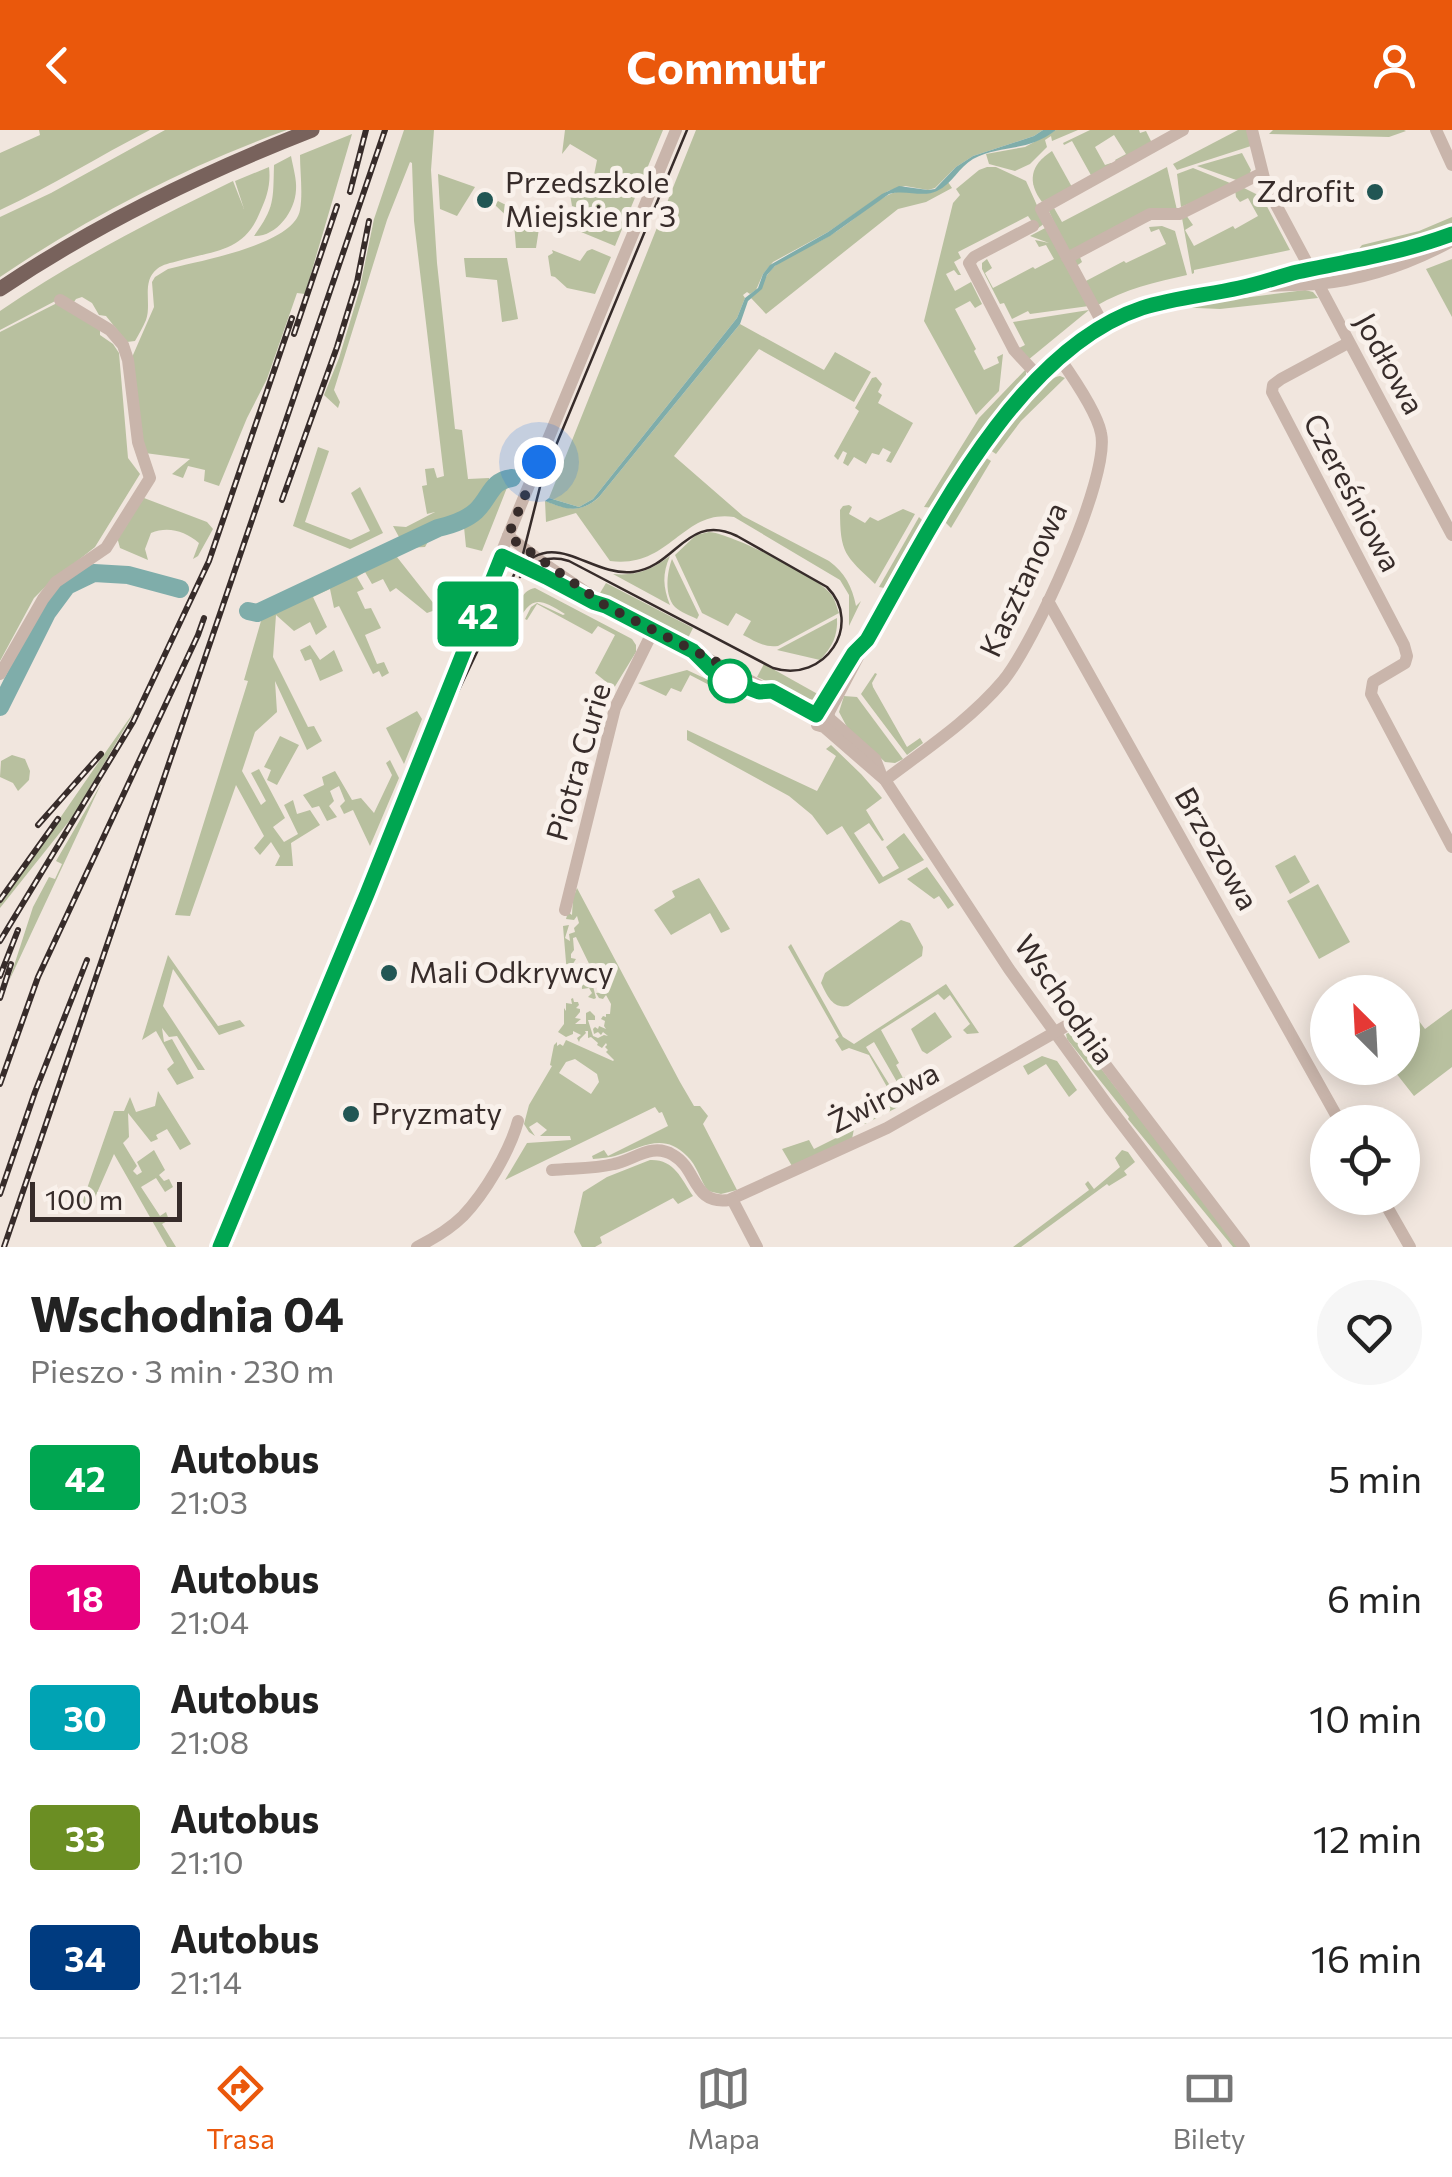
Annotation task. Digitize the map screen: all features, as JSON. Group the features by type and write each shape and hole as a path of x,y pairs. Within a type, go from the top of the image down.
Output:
{"main road":[{"path":"0,289 139,206 312,130"}],"street":[{"path":"220,1247 676,130"},
{"path":"1104,326 1041,209 1183,130"},
{"path":"1252,130 1262,174 1312,270"},
{"path":"1436,130 1452,164"},
{"path":"1067,258 1150,214 1180,214 1262,174"},
{"path":"1033,226 974,257 970,263 1014,350 1039,377"},
{"path":"823,717 979,447 1039,377 1060,359 1104,326 1146,306 1246,287 1452,238"},
{"path":"1246,287 1319,284 1390,268 1431,252 1452,238"},
{"name":"Jodłowa","path":"1312,270 1452,534"},
{"path":"0,674 37,607 56,582 106,548 150,478 138,442 123,345 110,330 60,300"},
{"name":"Czereśniowa","path":"1348,343 1281,379 1273,385 1272,392 1405,647 1404,664 1376,680 1370,688 1372,699 1452,847"},
{"name":"Kasztanowa","path":"883,777 962,722 995,690 1025,648 1048,601 1088,505 1102,440 1098,423 1060,359"},
{"name":"Wschodnia","path":"508,536 606,606 823,717 875,759 883,777 1010,969 1216,1247"},
{"name":"Wschodnia","path":"502,556 606,606"},
{"name":"Brzozowa","path":"1048,601 1330,1105"},
{"name":"Piotra Curie","path":"566,910 615,708 653,631"},
{"path":"1055,1032 1073,1022 1244,1247"},
{"name":"Żwirowa","path":"732,1199 888,1128 1055,1032"},
{"path":"417,1247 462,1216 498,1166 514,1138 518,1121"},
{"path":"552,1170 614,1164 645,1152 670,1153 681,1160 706,1196 732,1199 757,1247"},
{"path":"1392,1215 1410,1247"}],"green space":[{"path":"39,130 150,130 0,210 0,153 40,135"},
{"path":"165,130 287,130 139,194 0,277 0,217"},
{"path":"404,130 434,130 431,170 437,263 455,429 462,430 468,479 489,478 490,485 512,475 482,551 466,547 464,527 433,533 425,547 405,548 393,526 406,527 435,512 427,514 422,486 427,485 425,469 434,468 437,478 444,476 410,162 387,220 334,390 340,402 338,408 324,395 359,292 374,219"},
{"path":"565,130 663,130 615,246 569,227 567,222 582,223 588,216 572,206 566,188 573,181 594,175 597,160 570,144 562,154"},
{"path":"696,130 1043,130 973,156 935,188 905,186 888,191 828,232 773,262 756,290 743,295 737,318 593,499 579,507 549,498"},
{"path":"1056,130 1078,130 1052,141 1051,136 1045,140 1047,147 1030,164 1015,171 989,164 986,154 1025,147"},
{"path":"1090,130 1146,131 1152,143 1117,163 1115,160 1126,154 1114,135 1095,147 1105,165 1113,165 1092,177 1072,141 1063,143"},
{"path":"1238,130 1247,130 1251,146 1177,170 1173,164"},
{"path":"1273,130 1406,131 1389,137 1269,134"},
{"path":"352,134 305,294 297,293 267,379 219,486 204,481 205,470 188,466 183,478 172,474 190,459 145,453 131,365 154,307 152,282 168,269 243,250 281,233 294,222 300,210 300,155"},
{"path":"1052,151 1072,187 1042,202 1034,188 1033,174 1039,162"},
{"path":"1242,153 1251,170 1239,181 1197,166"},
{"path":"291,156 296,186 292,207 277,228 254,236 272,203 274,165"},
{"path":"269,167 265,201 246,235 227,247 164,265 152,274 146,320 135,341 127,342 106,316 99,315 92,303 82,297 72,305 61,298 0,330 0,311 56,275 233,181 244,209 235,181"},
{"path":"987,167 996,167 1026,181 1045,223 1037,229 1028,216 958,252 961,258 954,262 961,275 954,270 946,274 955,291 971,282 982,304 975,308 970,301 955,309 984,370 999,363 997,357 1003,354 999,391 976,415 924,321 953,203 960,195 956,189"},
{"path":"1167,167 1177,210 1068,252 1048,209 1054,208 1062,222"},
{"path":"1193,168 1235,185 1181,207 1177,174"},
{"path":"438,174 475,187 457,216 440,209"},
{"path":"948,182 952,188 926,202 898,209 766,314 751,298 780,262 837,231 880,199 896,192 926,192"},
{"path":"1242,187 1262,197 1290,250 1194,270 1192,274 1182,218 1186,215 1193,225 1185,230 1194,246 1233,226 1235,229 1258,216 1248,198 1240,202 1236,197 1235,190"},
{"path":"498,201 540,222 536,248 516,248 514,223 495,205"},
{"path":"1452,217 1452,227 1358,254 1362,245 1419,231"},
{"path":"1162,226 1175,231 1187,275 1152,283 1096,306 1077,270 1084,282 1166,244 1159,229 1151,232 1149,227"},
{"path":"1047,227 1089,306 1030,314 1028,311 1012,319 1004,303 1000,304 982,269 982,263 987,259 992,268 985,273 993,288 1054,259 1046,245 1039,247 1035,240 1049,243 1030,236"},
{"path":"592,249 611,257 595,294 567,288 551,276 548,256 552,250 580,261"},
{"path":"1079,255 1082,262 1075,267 1073,258"},
{"path":"464,258 507,258 518,319 502,322 497,280 466,277"},
{"path":"1452,259 1452,317 1426,269"},
{"path":"1305,290 1318,298 1220,309 1174,307"},
{"path":"57,303 100,328 100,335 119,353 128,458 140,474 95,547 34,598 0,661 0,332"},
{"path":"1089,310 1028,360 1019,348 1025,345 1013,322"},
{"path":"740,324 824,370 835,352 871,372 854,402 759,349 674,456 743,516 835,566 847,580 856,606 861,601 849,626 849,595 840,580 734,517 701,522 662,548 630,561 610,561 576,513 546,522 545,501 573,508 586,506 599,497"},
{"path":"1026,369 1026,378 978,435 934,508 924,507 979,418"},
{"path":"1060,376 1065,378 1021,421 996,454 990,450 991,443 1023,404 1042,385"},
{"path":"876,377 882,384 878,403 913,423 891,463 886,461 891,452 883,448 879,455 872,453 866,464 854,457 848,466 843,463 847,453 843,451 838,460 834,456 859,411 855,408"},
{"path":"318,447 329,451 305,522 351,540 370,531 351,493 360,487 383,533 350,549 293,526"},
{"path":"985,457 991,461 951,528 947,518"},
{"path":"144,498 207,522 213,529 198,556 193,559 199,543 170,530 151,533 145,549 148,560 120,548 117,537"},
{"path":"849,505 849,514 865,523 870,517 878,521 903,509 915,514 875,584 843,545 840,510"},
{"path":"919,517 923,526 890,585 879,587"},
{"path":"709,532 752,547 807,576 831,594 839,613 773,646 743,635 751,621 736,613 728,626 702,613 675,555 696,535"},
{"path":"393,552 438,609 427,613 396,588 390,592 383,579 372,584 365,572 357,577 364,589 357,592 365,609 371,608 381,628 365,635 377,664 384,662 389,673 382,677 379,671 373,674 339,606 334,608 330,589 313,597 327,627 316,635 310,622 294,631 276,615 273,657 308,727 314,726 322,741 307,750 275,681 277,712 255,732 242,771 261,805 266,801 251,773 259,769 285,818 273,827 284,842 298,834 284,805 293,800 297,814 310,810 320,825 291,843 293,866 275,866 280,856 271,842 260,855 254,848 264,836 236,785 190,916 175,915 248,681 244,680 263,614"},
{"path":"670,556 664,580 670,605 613,574 643,571"},
{"path":"672,559 699,615 697,619 675,607 669,596"},
{"path":"606,583 693,628 688,638 600,593"},
{"path":"535,588 632,639 636,652 614,688 595,673 615,635 598,626 592,634 537,604 525,619 537,603 565,614 540,602 530,605 525,610 514,628 506,624 524,594"},
{"path":"48,599 56,606 0,715 0,688"},
{"path":"837,618 833,641 820,660 777,650"},
{"path":"310,645 320,660 334,650 343,671 320,681 311,659 305,661 300,650"},
{"path":"764,664 823,697 808,699 757,677"},
{"path":"687,670 717,684 715,688 690,675 681,692 671,688 666,696 638,683"},
{"path":"875,673 873,687 907,747 920,738 923,743 907,755 861,694"},
{"path":"844,696 857,697 903,759 885,762 847,727 839,712"},
{"path":"136,709 74,815 0,908 0,903"},
{"path":"417,711 422,719 404,764 386,728"},
{"path":"687,730 817,791 836,756 826,749 831,745 882,798 866,810 884,840 869,823 854,833 883,877 899,868 886,847 904,833 924,860 879,884 842,826 827,835 812,815 789,796 687,740"},
{"path":"280,736 299,745 277,785 267,780 271,770 264,767"},
{"path":"12,755 25,759 30,771 29,780 18,791 13,783 0,777 1,761"},
{"path":"390,760 399,778 370,846 353,810 344,814 340,806 345,801 339,786 330,791 334,801 329,806 337,817 327,821 319,806 312,808 303,795 324,785 322,777 335,771 352,800 361,798 374,813 392,775 386,763"},
{"path":"101,784 9,981 33,907 49,877 55,879 62,864 56,861"},
{"path":"1295,855 1310,882 1290,894 1275,866"},
{"path":"927,867 954,905 948,909 939,896 934,899 907,879"},
{"path":"699,878 730,929 721,933 710,913 671,935 654,910 675,897 672,891"},
{"path":"1318,884 1350,942 1319,959 1287,901"},
{"path":"577,888 680,1082 694,1106 700,1106 708,1116 703,1124 737,1190 721,1194 708,1191 690,1160 678,1149 661,1143 615,1156 593,1159 604,1150 608,1156 668,1126 655,1107 505,1180 527,1143 571,1140 570,1136 540,1136 547,1130 537,1122 529,1127 535,1136 524,1124 529,1105 552,1066 554,1045 557,1042 557,1046 563,1046 566,1040 614,1060 606,1052 606,1043 602,1048 597,1045 588,1038 588,1031 579,1042 577,1038 581,1035 573,1031 566,1037 558,1032 564,1024 566,1003 572,1004 573,998 580,1009 575,1018 581,1019 575,1024 586,1024 586,1013 590,1011 595,1016 595,1020 588,1020 593,1036 608,1036 603,1032 594,1034 595,1027 606,1029 601,1019 610,1014 611,1004 606,995 599,998 596,993 604,992 596,985 594,999 588,997 592,993 589,988 582,989 591,976 594,981 596,978 576,937 571,958 576,959 569,970 568,986 563,926 569,925 565,938 570,941 569,934 575,932 579,923 577,916 574,920 566,919 568,912 572,915","holes":["575,1059 597,1074 599,1082 591,1094 559,1073 566,1062"]},
{"path":"901,920 910,923 923,947 922,956 848,1006 834,1003 821,983 825,973"},
{"path":"791,944 843,1037 854,1044 946,984 979,1033 967,1034 963,1030 970,1024 950,995 944,1000 938,994 881,1030 903,1078 911,1083 901,1089 874,1042 866,1047 902,1105 862,1123 873,1117 869,1108 873,1105 878,1111 895,1101 869,1055 849,1048 842,1051 835,1040 839,1037 788,947"},
{"path":"168,955 218,1026 240,1020 245,1026 219,1035 173,969 163,1006 205,1070 198,1070 177,1036 169,1037 162,1028 164,1042 172,1039 194,1078 177,1085 167,1069 174,1063 156,1031 142,1040"},
{"path":"1452,1009 1452,1067 1414,1096 1405,1085 1420,1085 1420,1022 1425,1029"},
{"path":"935,1012 952,1037 927,1054 911,1029"},
{"path":"1072,1031 1239,1247 1233,1247 1128,1119 1067,1039 1066,1034"},
{"path":"1042,1056 1057,1061 1077,1090 1069,1097 1046,1064 1028,1075 1023,1066"},
{"path":"158,1091 191,1144 180,1150 167,1129 151,1142 128,1113 129,1137 123,1143 137,1166 133,1171 137,1175 142,1172 137,1162 154,1150 165,1170 159,1175 164,1181 169,1179 173,1187 165,1192 156,1178 141,1187 160,1216 166,1212 169,1220 162,1224 176,1247 167,1247 114,1154 90,1209 82,1203 114,1111 124,1111 130,1097 136,1112 155,1106"},
{"path":"854,1129 852,1139 792,1166 782,1149 809,1140 814,1149"},
{"path":"1122,1150 1135,1162 1124,1171 1127,1175 1107,1184 1021,1247 1013,1247 1089,1190 1085,1184 1088,1181 1094,1189 1120,1167 1115,1158"},
{"path":"650,1160 671,1166 693,1196 678,1204 673,1198 600,1237 602,1243 595,1247 582,1247 574,1232 583,1192 607,1177"}],"water":[{"path":"1043,130 1056,130 1034,142 973,159 937,191 889,194 830,236 775,266 762,289 748,301 740,324 599,497 586,506 573,509 545,501 549,498 579,507 593,499 737,318 745,298 758,288 770,265 828,232 882,194 899,186 935,189 973,156"}],"waterway":[{"path":"248,611 257,613 463,520 476,511 495,486 512,478"},
{"path":"0,707 47,613 67,586 94,573 128,575 180,589"}],"tram line":[{"path":"230,1247 443,723 522,558 542,479 687,130"},
{"path":"518,571 532,558 559,553 617,572 633,572 660,561 693,536 720,530 827,587 837,602 840,633 823,659 809,667 792,671 773,668 569,561 542,560 520,577"}],"railway":[{"path":"350,192 366,130"},
{"path":"4,1247 385,130"},
{"path":"294,334 337,206"},
{"path":"282,500 337,347 357,282 369,221"},
{"path":"0,941 133,722 209,561 292,318"},
{"path":"0,1084 38,977 204,618"},
{"path":"38,825 101,754"},
{"path":"0,900 58,819"},
{"path":"0,976 18,930"},
{"path":"0,1194 87,960"},
{"path":"0,998 11,964"}],"bus line":[{"name":"42","path":"220,1247 502,556 693,651 717,674 747,690 772,691 816,715 854,653 867,640 979,447 1039,377 1072,348 1112,321 1146,306 1384,256 1452,234"}],"place":[{"name":"Zdrofit","path":"1375,192"},
{"name":"Przedszkole Miejskie nr 3","path":"485,200"},
{"name":"Mali Odkrywcy","path":"389,973"},
{"name":"Pryzmaty","path":"351,1114"}],"route":[{"path":"539,462 508,536 606,606 732,670 730,681"}]}
